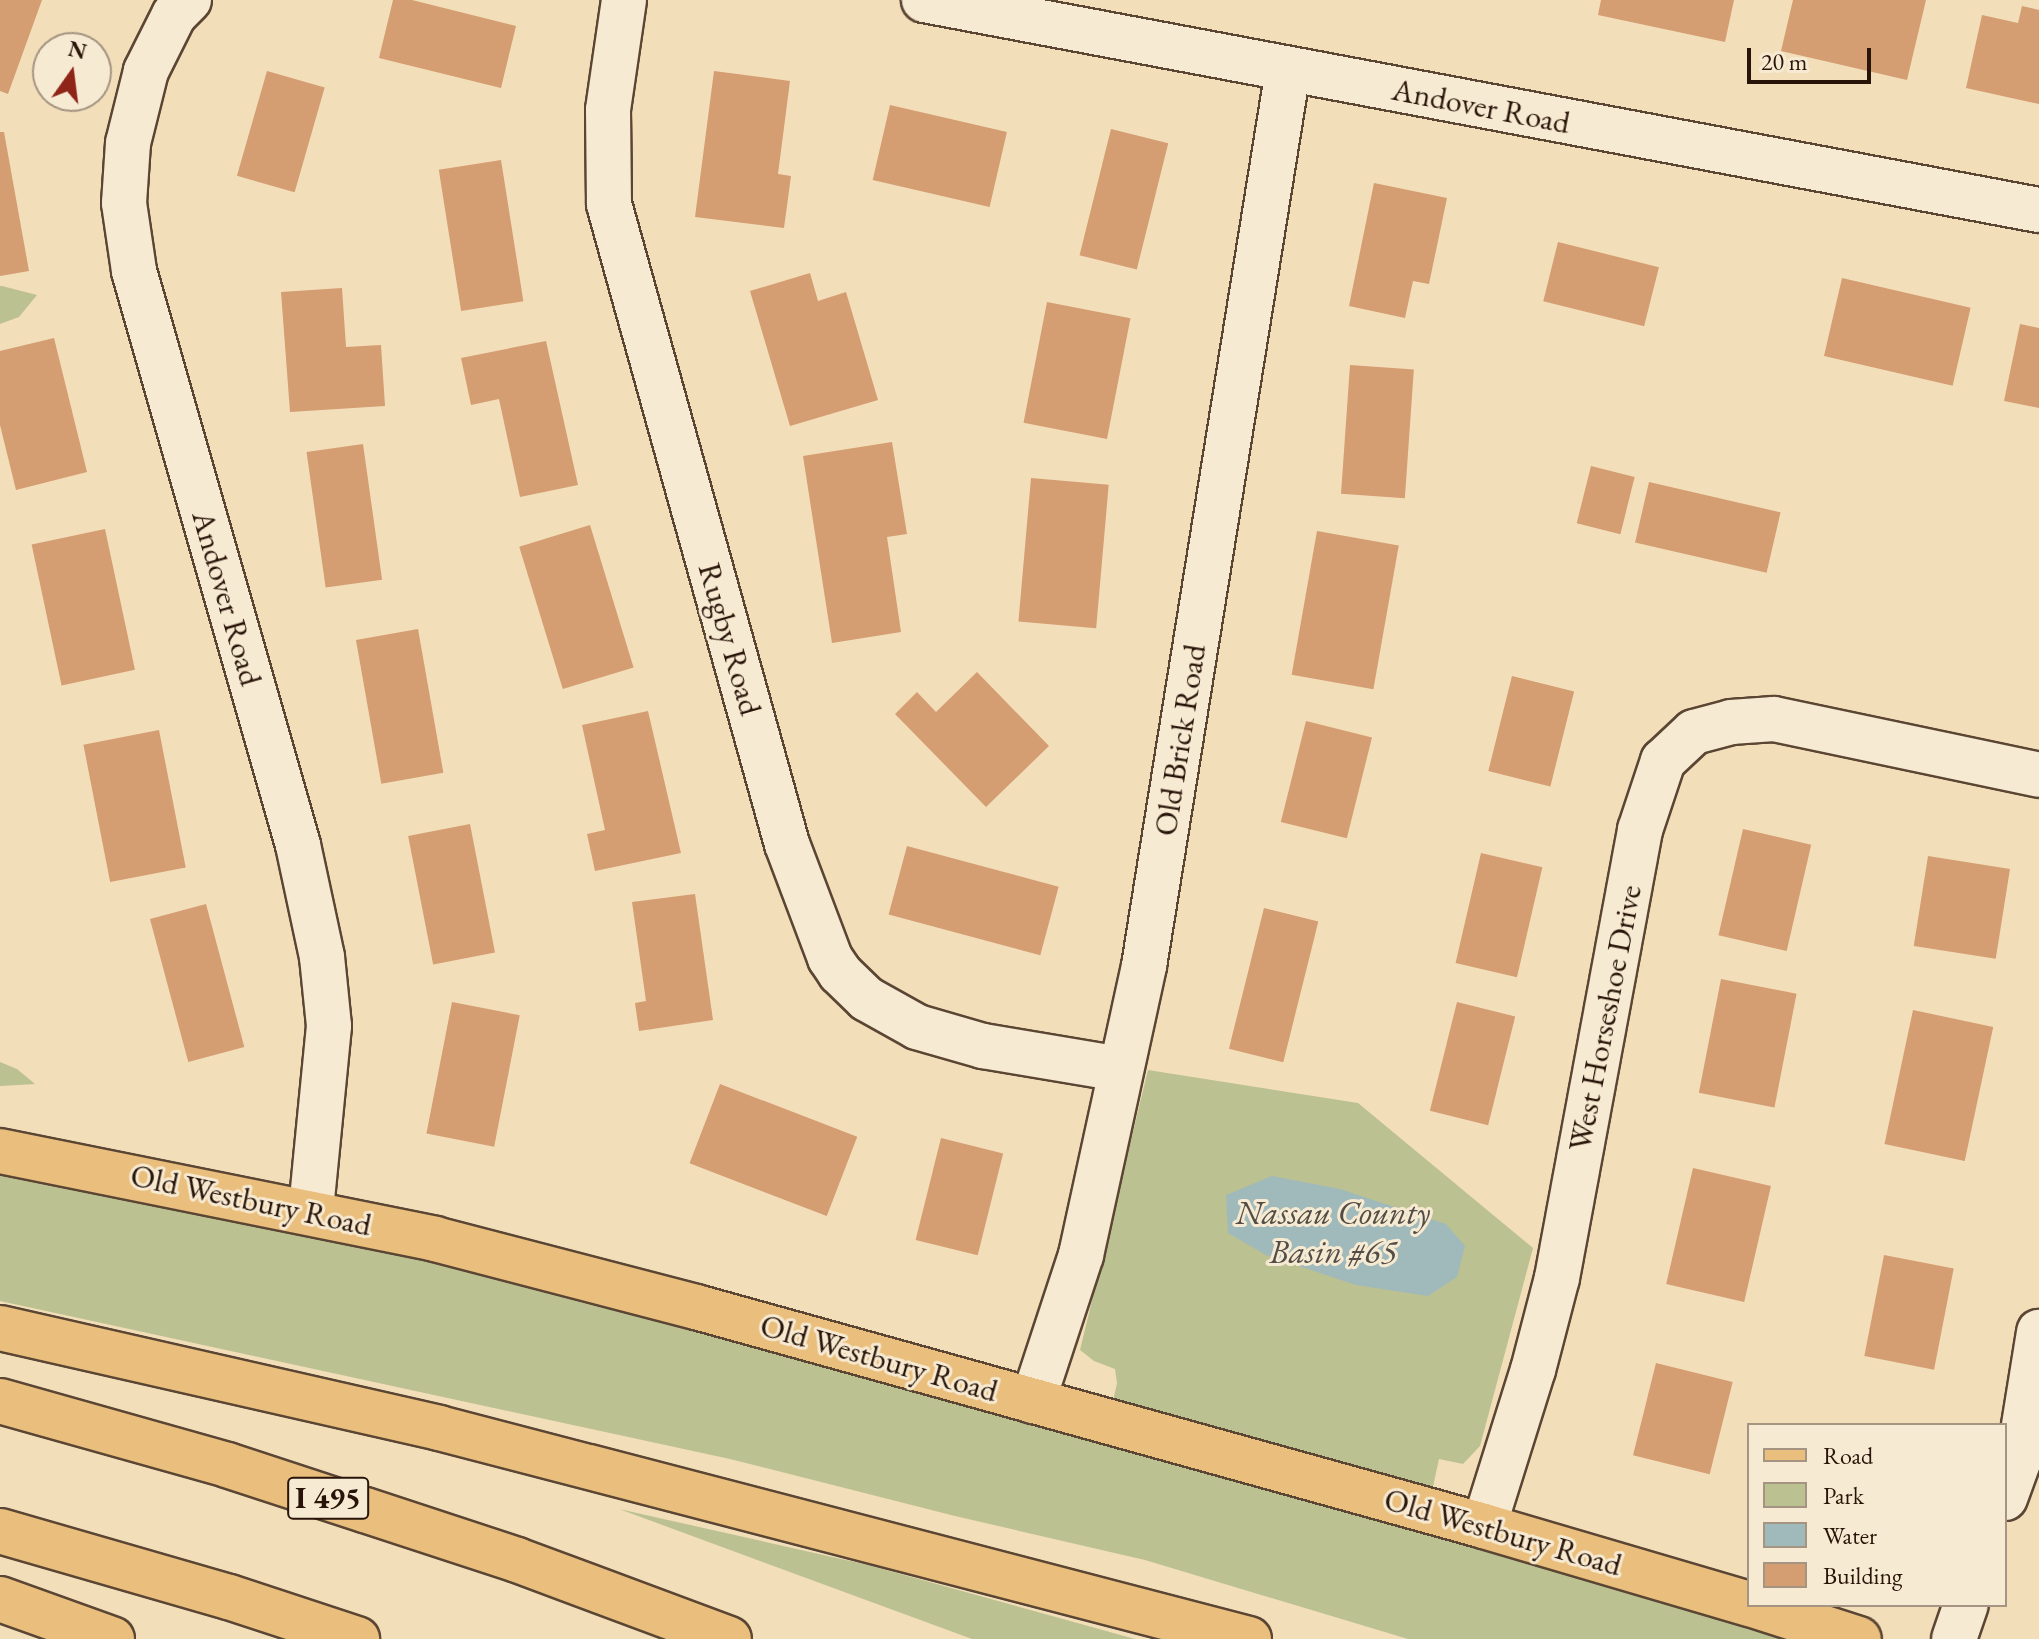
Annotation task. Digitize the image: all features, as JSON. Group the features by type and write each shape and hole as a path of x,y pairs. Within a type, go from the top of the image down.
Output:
{"main road":[{"name":"Old Westbury Road","path":"0,1151 311,1211 682,1304 1484,1526 1747,1603"},
{"path":"0,1328 439,1428 1249,1639"},
{"name":"I 495","path":"0,1401 227,1465 365,1510 517,1560 729,1639"},
{"path":"0,1531 229,1597 357,1639"},
{"path":"0,1599 112,1639"},
{"name":"Old Westbury Road","path":"1760,1607 1859,1639"}],"street":[{"name":"Andover Road","path":"189,0 174,15 146,71 128,143 124,203 134,271 298,845 322,957 329,1026 311,1211"},
{"name":"Rugby Road","path":"624,0 608,110 609,204 787,844 830,958 840,973 867,999 917,1027 983,1046 1120,1069"},
{"name":"Andover Road","path":"924,0 2039,210"},
{"name":"Old Brick Road","path":"1033,1401 1081,1255 1144,966 1288,70"},
{"name":"West Horseshoe Drive","path":"1484,1526 1533,1370 1557,1278 1640,830 1663,761 1694,732 1731,722 1774,719 2039,775"},
{"path":"2007,1492 2018,1462 2039,1332"},
{"path":"1954,1639 1965,1607"}],"green space":[{"path":"0,286 37,295 19,317 0,324"},
{"path":"0,1062 17,1069 35,1084 0,1086"},
{"path":"1148,1070 1358,1103 1533,1248 1480,1446 1463,1464 1439,1459 1428,1510 1109,1419 1117,1383 1115,1369 1094,1361 1080,1350"},
{"path":"0,1174 311,1231 587,1304 878,1374 1788,1639 1408,1639 1145,1560 730,1459 0,1301"},
{"path":"619,1509 868,1565 1135,1639 972,1639"}],"water":[{"name":"Nassau County Basin #65","path":"1272,1176 1340,1189 1446,1224 1465,1246 1457,1277 1428,1296 1356,1285 1266,1255 1228,1233 1226,1195"}],"building":[{"path":"0,0 42,0 8,94 0,91"},
{"path":"393,0 412,0 516,26 501,88 379,58"},
{"path":"1601,0 1734,0 1725,42 1598,15"},
{"path":"1793,0 1926,0 1907,80 1781,51"},
{"path":"2022,6 2039,10 2039,104 1966,88 1982,15 2018,23"},
{"path":"267,71 325,88 295,192 237,176"},
{"path":"714,71 790,81 778,174 791,176 784,228 695,217"},
{"path":"890,105 1007,132 990,207 873,180"},
{"path":"1111,129 1168,143 1137,269 1080,255"},
{"path":"0,132 4,132 29,271 0,276"},
{"path":"501,160 523,301 461,311 439,170"},
{"path":"1374,183 1447,198 1429,284 1413,281 1405,318 1349,306"},
{"path":"1558,242 1659,267 1644,326 1543,301"},
{"path":"810,273 818,301 846,292 878,400 790,426 750,291"},
{"path":"1842,278 1971,308 1953,386 1824,356"},
{"path":"342,288 346,347 381,345 385,406 290,412 281,292"},
{"path":"1047,302 1130,318 1107,439 1024,423"},
{"path":"2020,324 2039,328 2039,408 2004,401"},
{"path":"54,338 87,472 16,490 0,425 0,351"},
{"path":"546,341 578,485 520,497 499,399 471,405 461,358"},
{"path":"1350,365 1414,369 1405,498 1341,494"},
{"path":"892,442 907,534 887,537 901,632 832,643 803,456"},
{"path":"363,444 382,580 326,588 307,452"},
{"path":"1591,466 1635,477 1620,534 1577,523"},
{"path":"1031,478 1109,485 1096,628 1018,621"},
{"path":"1649,482 1781,512 1767,573 1635,542"},
{"path":"590,525 634,667 563,689 519,547"},
{"path":"105,529 135,670 62,685 32,545"},
{"path":"1317,531 1399,545 1373,689 1292,675"},
{"path":"418,629 443,773 381,784 356,640"},
{"path":"977,672 1049,746 986,807 895,714 917,692 936,712"},
{"path":"1512,676 1574,691 1550,787 1488,771"},
{"path":"648,711 681,853 595,871 587,834 605,830 582,725"},
{"path":"1306,721 1372,737 1347,838 1281,822"},
{"path":"159,730 186,867 110,882 83,745"},
{"path":"470,824 495,953 433,965 408,836"},
{"path":"1743,829 1811,845 1787,951 1718,935"},
{"path":"907,846 1059,887 1040,955 889,915"},
{"path":"1481,853 1542,867 1517,977 1456,963"},
{"path":"1928,856 2010,869 1996,959 1914,946"},
{"path":"695,894 713,1020 639,1031 635,1003 646,1001 632,902"},
{"path":"206,904 244,1047 188,1062 150,919"},
{"path":"1264,908 1318,922 1283,1062 1229,1049"},
{"path":"1721,979 1797,994 1774,1108 1699,1093"},
{"path":"452,1002 520,1015 494,1147 426,1134"},
{"path":"1457,1002 1515,1017 1488,1125 1430,1111"},
{"path":"1913,1010 1993,1027 1965,1161 1885,1144"},
{"path":"720,1084 857,1137 827,1216 690,1163"},
{"path":"941,1138 1003,1153 978,1255 916,1240"},
{"path":"1693,1168 1771,1186 1744,1302 1666,1284"},
{"path":"1884,1255 1954,1269 1934,1370 1864,1356"},
{"path":"1656,1363 1733,1382 1710,1474 1633,1455"}]}
